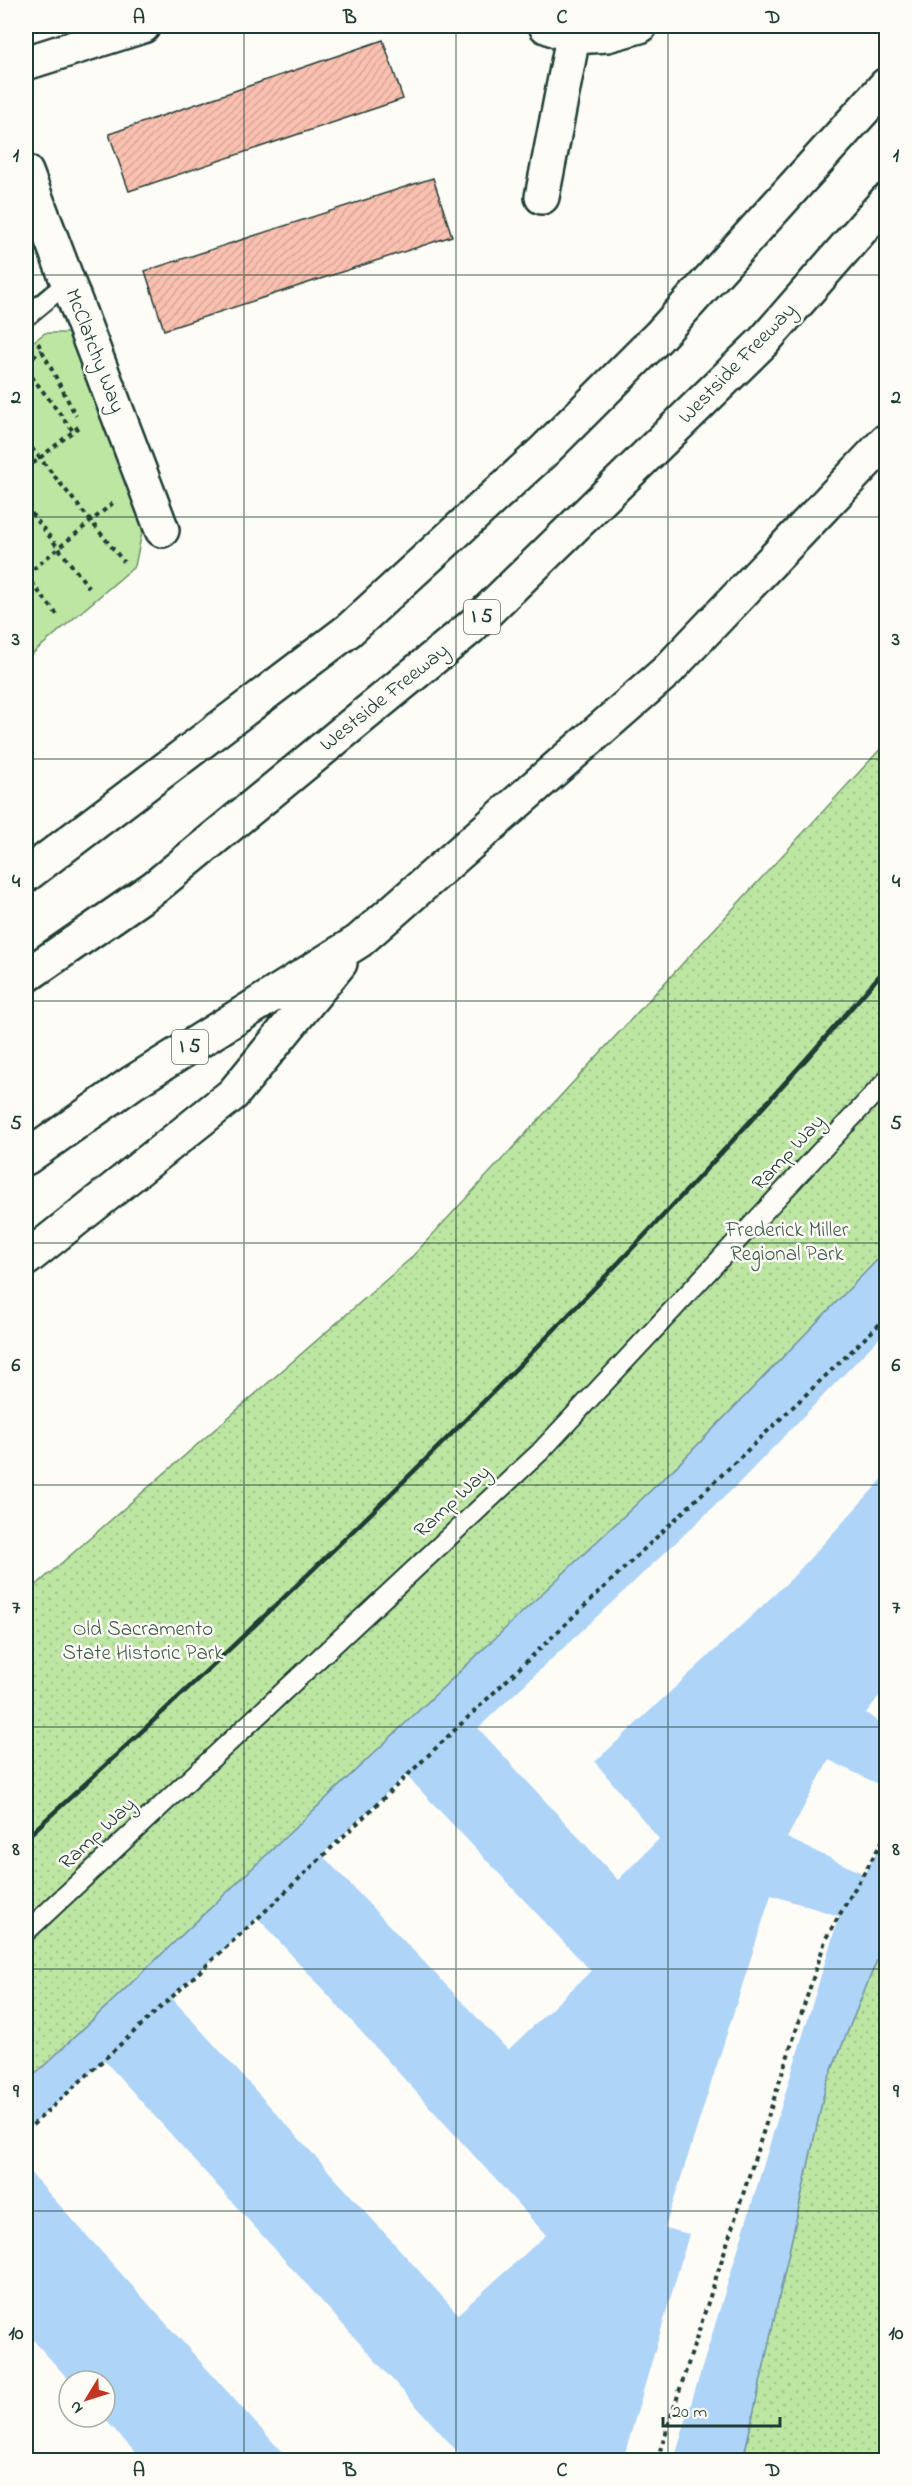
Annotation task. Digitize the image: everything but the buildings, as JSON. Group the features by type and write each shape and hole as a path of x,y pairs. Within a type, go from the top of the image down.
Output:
{"main road":[{"path":"26,63 143,26"},
{"path":"542,197 559,31 608,35 640,26"},
{"path":"28,872 348,630 536,459 659,336 886,85"},
{"name":"McClatchy Way","path":"26,172 162,530"},
{"name":"Westside Freeway","path":"26,976 155,887 471,627 764,341 886,201"},
{"name":"I 5","path":"26,1158 132,1083 358,941 667,671 886,441"},
{"path":"26,1259 232,1094 358,941"}],"lane":[{"path":"26,317 68,282"},
{"name":"Ramp Way","path":"26,1932 540,1452 886,1081"}],"path":[{"path":"26,469 81,424 38,342"},
{"path":"26,362 42,350"},
{"path":"26,369 73,431"},
{"path":"26,441 124,562"},
{"path":"60,618 26,575 116,501"},
{"path":"26,506 90,589"},
{"path":"26,2131 258,1918 886,1318"},
{"path":"657,2460 826,1938 886,1836"},
{"path":"26,2446 39,2460"}],"green space":[{"path":"45,333 78,333 144,523 135,566 26,659 26,347"},
{"path":"886,743 886,1251 683,1460 26,2083 26,1594 410,1259"},
{"path":"886,1938 886,2460 743,2460 826,2084"}],"water":[{"path":"886,1251 886,1938 826,2084 743,2460 26,2460 26,2083 683,1460"}],"pier":[{"path":"886,1331 886,1475 791,1579 595,1762 659,1839 618,1880 478,1728 736,1486"},
{"path":"886,1687 886,1728 866,1713"},
{"path":"829,1760 886,1788 886,1835 864,1874 787,1838"},
{"path":"406,1775 591,1971 508,2050 322,1855"},
{"path":"771,1895 839,1916 674,2460 623,2460 689,2234 665,2228"},
{"path":"258,1918 546,2235 458,2314 171,1997"},
{"path":"104,2060 465,2460 289,2460 26,2168 26,2131"},
{"path":"26,2332 59,2369 57,2369 57,2429 114,2429 142,2460 33,2460 26,2452"}],"railway":[{"path":"26,1838 250,1630 469,1416 682,1196 886,968"}],"park label":[{"name":"Frederick Miller Regional Park","path":"787,1243"},
{"name":"Old Sacramento State Historic Park","path":"143,1642"}]}
